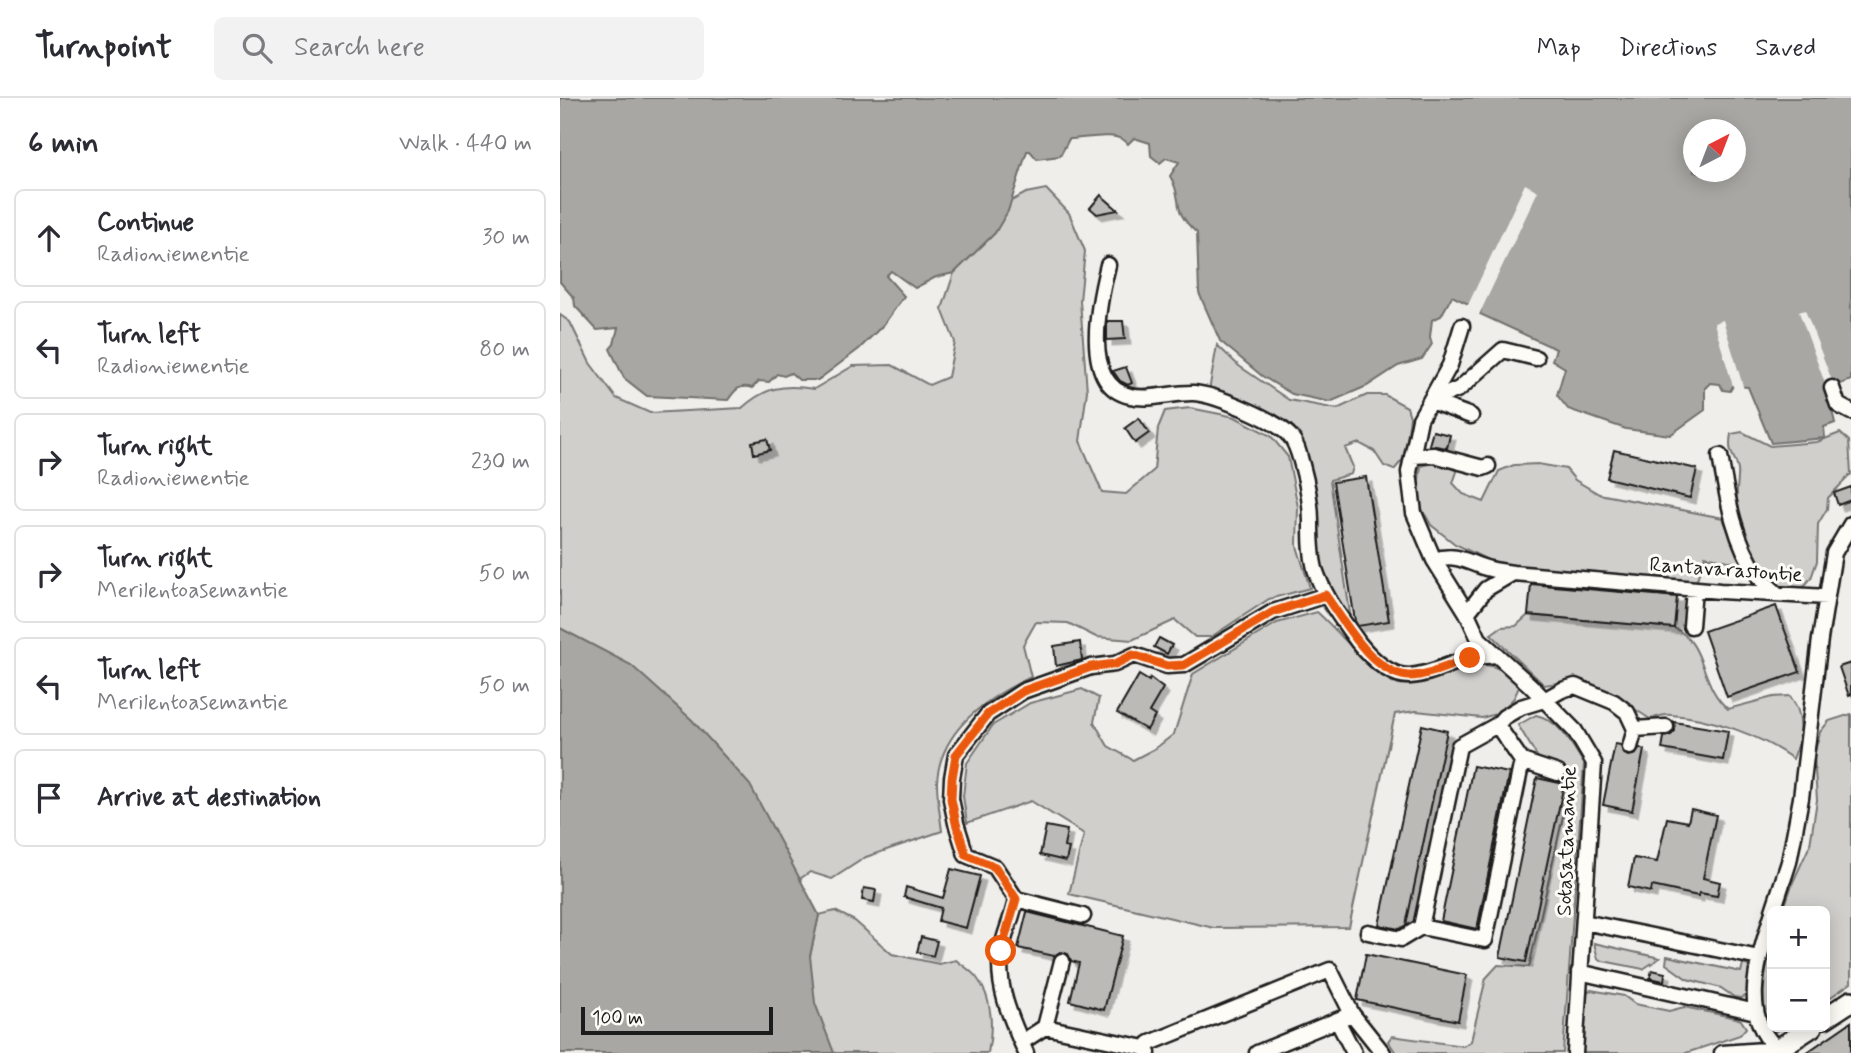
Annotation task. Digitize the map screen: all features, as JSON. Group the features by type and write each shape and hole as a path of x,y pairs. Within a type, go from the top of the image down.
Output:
{"main road":[{"path":"1830,1015 1851,1001"},
{"path":"1776,1051 1804,1032"}],"street":[{"path":"1108,265 1100,301 1098,362 1104,379 1115,391 1132,397 1195,393 1258,415 1291,437 1296,445 1307,486 1315,569 1325,595 1363,648 1385,669 1408,676 1470,658 1497,655"},
{"name":"Sotasatamantie","path":"1462,326 1450,365 1420,419 1409,472 1414,513 1434,559 1467,613 1479,639 1575,732 1594,763 1575,1053"},
{"path":"1430,401 1459,389 1503,350 1536,358"},
{"path":"1832,388 1838,405 1851,412"},
{"path":"1430,401 1471,416"},
{"path":"1412,456 1434,456 1488,467"},
{"path":"1720,456 1727,494 1746,553 1759,576 1777,594"},
{"path":"1826,597 1834,553 1851,524"},
{"name":"Rantavarastontie","path":"1434,559 1444,556 1464,558 1488,569 1513,573 1694,589 1826,597 1801,798 1788,862 1775,906"},
{"path":"1467,613 1486,589 1513,573"},
{"path":"1691,626 1694,589"},
{"path":"1083,916 1016,899 995,867 966,855 951,799 956,755 988,714 1023,691 1091,667 1115,664 1133,655 1167,666 1184,665 1273,612 1325,595"},
{"path":"1421,927 1459,746 1497,725 1504,717 1521,707 1575,686 1614,702 1627,712 1635,729 1630,747"},
{"path":"1497,725 1522,761 1558,772"},
{"path":"1635,729 1666,727"},
{"path":"1368,932 1401,939 1421,927 1485,940 1522,761"},
{"path":"1016,899 1001,951 999,978 1009,1013 1024,1048 1045,1027 1062,961"},
{"path":"1584,922 1759,958"},
{"name":"Rantavarastontie","path":"1767,932 1759,958 1756,1012 1759,1026 1776,1051"},
{"path":"1045,1027 1146,1050 1150,1043 1330,970 1352,1014 1383,1053"},
{"path":"1579,972 1756,1012"},
{"path":"1257,1053 1352,1014"},
{"path":"1337,1020 1354,1053"},
{"path":"1722,1053 1776,1051"}],"shaded area":[{"path":"560,98 1851,98 1851,380 1827,389 1835,423 1824,427 1825,438 1771,443 1748,387 1733,386 1730,391 1723,390 1720,384 1710,383 1705,388 1705,410 1670,435 1626,429 1568,409 1557,395 1565,368 1552,360 1556,349 1480,314 1481,310 1452,296 1441,316 1432,320 1432,344 1422,359 1398,366 1367,386 1330,402 1292,394 1262,376 1220,341 1199,293 1197,233 1180,211 1177,192 1170,176 1179,162 1166,158 1160,163 1151,156 1150,143 1134,138 1128,144 1117,137 1109,136 1069,139 1060,156 1037,159 1027,151 1008,211 995,233 954,273 936,277 915,288 891,271 886,276 904,296 884,324 859,349 818,380 799,380 791,373 784,376 777,374 769,382 759,381 752,388 738,389 728,400 647,396 624,378 610,349 618,328 597,330 575,306 574,298 560,282"},
{"path":"1046,189 1069,213 1085,251 1080,301 1087,391 1080,441 1102,492 1126,494 1154,470 1158,428 1165,411 1190,408 1235,417 1271,436 1288,457 1298,507 1297,546 1310,588 1269,599 1211,637 1195,637 1175,620 1132,640 1096,637 1068,623 1036,622 1023,645 1031,677 983,705 969,717 947,746 940,763 937,782 942,831 866,857 832,879 810,872 801,878 789,879 560,643 560,315 570,322 590,363 616,398 650,413 742,408 767,391 784,387 814,389 853,366 892,365 929,385 948,377 955,342 942,309 954,273 995,233 1011,201 1026,193"},
{"path":"1217,345 1239,366 1289,400 1337,409 1367,395 1385,395 1407,407 1410,417 1405,457 1394,470 1384,466 1374,451 1359,443 1345,448 1353,467 1351,474 1330,480 1350,613 1341,607 1326,584 1318,557 1294,430 1262,409 1209,391"},
{"path":"1742,432 1770,446 1817,442 1840,433 1849,441 1851,474 1828,498 1827,509 1818,524 1817,561 1811,578 1802,589 1787,589 1776,583 1759,563 1746,535 1737,498 1738,470 1730,447 1731,434"},
{"path":"1439,462 1459,466 1453,483 1463,494 1484,502 1499,471 1514,465 1538,464 1566,469 1575,480 1599,494 1723,518 1742,564 1705,556 1696,582 1494,563 1455,544 1431,525 1421,507 1418,486 1421,466"},
{"path":"1317,612 1369,664 1398,684 1431,681 1474,665 1488,665 1504,671 1520,685 1514,698 1499,713 1482,718 1416,711 1395,714 1349,927 1214,928 1069,894 1084,834 1031,801 967,823 963,796 967,763 993,725 1030,703 1082,689 1099,698 1094,722 1108,746 1133,760 1156,748 1174,734 1193,674 1277,623"},
{"path":"1528,615 1674,628 1692,644 1712,688 1728,709 1773,697 1790,696 1800,719 1793,759 1751,735 1702,719 1669,715 1650,719 1605,690 1580,680 1544,685 1491,634 1501,627 1516,626"},
{"path":"560,628 631,665 692,720 750,785 819,915 810,956 815,1003 834,1053 560,1053"},
{"path":"1851,714 1851,983 1830,998 1830,906 1785,906 1810,845 1817,800 1814,755 1820,732 1829,721"},
{"path":"1536,715 1559,728 1584,764 1563,1053 1396,1053 1388,1041 1392,1036 1463,1046 1471,1041 1486,978 1498,965 1529,967 1570,785 1569,771 1538,758 1518,725"},
{"path":"835,911 855,921 892,954 939,964 956,960 973,973 989,1004 991,1034 988,1053 730,1053 810,956 819,915"},
{"path":"1594,943 1660,958 1643,969 1603,961 1598,959"},
{"path":"1667,956 1741,972 1743,964 1751,967 1750,994 1741,998 1734,997 1721,988 1687,979 1666,964"},
{"path":"1767,965 1767,1022 1764,1003"},
{"path":"1591,990 1624,996 1635,1004 1669,1011 1684,1007 1736,1018 1741,1020 1746,1028 1740,1035 1686,1053 1581,1053 1586,992"}],"pier":[{"path":"1525,184 1538,191 1478,317 1477,312 1467,307"},
{"path":"1805,310 1834,386 1827,389 1799,312"},
{"path":"1723,320 1744,390 1735,391 1714,323"}],"building":[{"path":"1101,195 1118,210 1097,214 1090,208"},
{"path":"1107,321 1123,321 1125,339 1107,340"},
{"path":"1126,367 1132,383 1128,385 1120,381 1113,371"},
{"path":"1139,418 1149,433 1135,443 1125,428"},
{"path":"1433,431 1450,435 1447,448 1429,445"},
{"path":"767,439 770,450 754,454 752,442"},
{"path":"1614,450 1697,469 1690,498 1607,478"},
{"path":"1366,477 1389,621 1358,626 1355,621 1333,482"},
{"path":"1851,487 1851,500 1838,505 1834,493"},
{"path":"1531,584 1677,597 1674,628 1528,615"},
{"path":"1776,606 1800,672 1727,697 1704,631"},
{"path":"1159,638 1172,645 1167,654 1154,647"},
{"path":"1080,642 1082,660 1056,666 1054,646"},
{"path":"1851,663 1851,695 1849,696 1839,667"},
{"path":"1139,675 1149,681 1150,678 1163,688 1149,712 1155,716 1147,730 1117,713"},
{"path":"1674,722 1728,731 1723,760 1662,749 1664,737 1675,731"},
{"path":"1422,725 1447,731 1406,925 1399,929 1379,925"},
{"path":"1615,744 1621,745 1623,753 1628,756 1636,754 1640,748 1644,750 1632,811 1603,805"},
{"path":"1473,766 1509,773 1477,929 1441,921"},
{"path":"1537,778 1564,784 1526,962 1500,957"},
{"path":"1691,809 1716,815 1703,878 1720,882 1717,896 1699,893 1698,896 1652,886 1651,892 1628,887 1634,858 1657,862 1667,818 1688,822"},
{"path":"1046,826 1067,830 1064,847 1069,848 1066,861 1040,855"},
{"path":"951,869 980,876 966,928 938,921 941,908 904,897 906,887 943,898"},
{"path":"864,888 876,890 874,902 862,900"},
{"path":"1027,912 1123,936 1104,1010 1070,1001 1079,963 1071,961 1068,954 1060,952 1054,956 1018,948"},
{"path":"921,937 937,941 933,956 917,952"},
{"path":"1366,954 1467,975 1458,1021 1357,1000"},
{"path":"1652,970 1665,973 1664,981 1650,978"},
{"path":"1851,1022 1851,1053 1806,1053"}],"route":[{"path":"1001,951 1016,899 995,867 966,855 951,799 952,778 956,755 988,714 1023,691 1091,667 1115,664 1133,655 1167,666 1184,665 1273,612 1325,595 1363,648 1385,669 1408,676 1470,658"}]}
